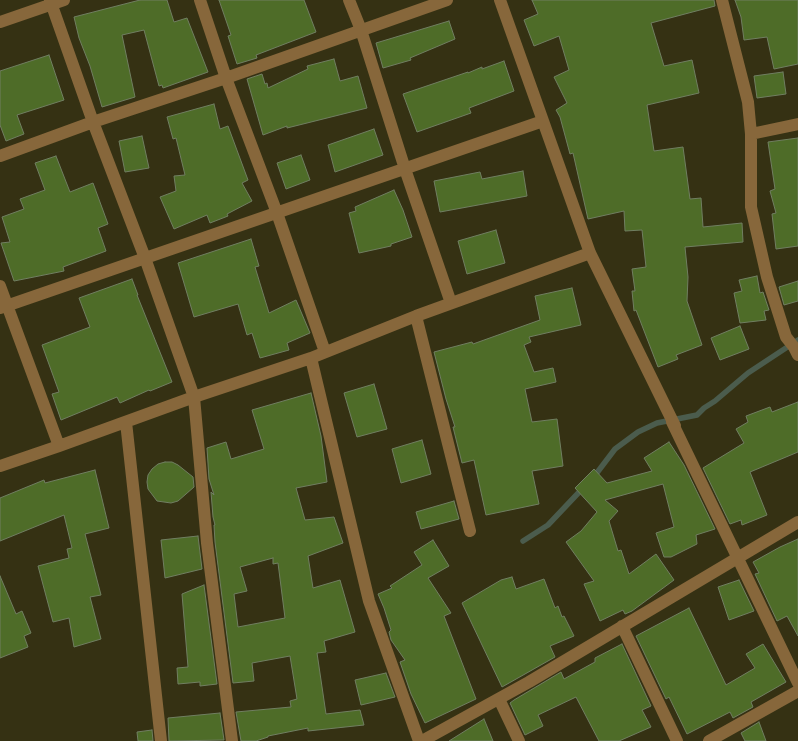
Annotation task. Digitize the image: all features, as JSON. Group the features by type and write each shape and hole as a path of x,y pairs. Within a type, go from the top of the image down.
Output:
{"street":[{"path":"0,22 50,2 64,0"},
{"path":"200,0 226,78 325,352"},
{"path":"349,0 361,30 405,169 451,303"},
{"path":"0,156 92,122 226,78 447,0"},
{"path":"500,0 590,253 798,683"},
{"path":"722,0 748,102 751,134 751,207 767,277 793,346"},
{"path":"50,2 92,122 145,258 194,397 207,543 232,741"},
{"path":"4,306 543,122"},
{"path":"751,134 798,124"},
{"path":"0,466 194,397 311,358 416,316 590,253"},
{"path":"0,286 4,306 59,446"},
{"path":"416,316 470,531"},
{"path":"311,358 369,601 420,741 499,699 798,522"},
{"path":"126,422 161,741"},
{"path":"622,626 677,741"},
{"path":"709,741 798,691"},
{"path":"499,699 519,741"}],"building":[{"path":"140,0 167,0 174,22 187,18 208,72 163,88 162,85 159,86 144,30 122,35 135,97 102,107 74,17"},
{"path":"219,0 304,0 316,32 256,55 257,58 237,64 228,36 231,35"},
{"path":"532,0 714,0 715,6 651,23 664,66 692,60 699,93 647,105 654,151 683,147 690,199 701,198 703,227 742,223 743,242 685,247 688,277 687,301 702,345 676,355 678,359 658,367 636,310 634,311 632,291 635,291 632,269 646,267 642,230 625,231 624,211 588,219 573,153 570,154 560,117 556,110 567,103 554,77 569,70 559,36 534,46 524,20 538,14"},
{"path":"735,0 798,0 798,64 774,69 767,37 744,40 741,17"},
{"path":"449,21 455,39 410,58 411,60 383,68 376,43"},
{"path":"49,55 64,100 17,115 24,134 6,141 0,125 0,71"},
{"path":"334,59 340,81 358,76 367,108 287,128 287,126 263,135 247,79 262,74 268,88 308,69 307,66"},
{"path":"504,61 514,91 469,108 471,113 417,132 403,94"},
{"path":"783,72 786,94 757,98 754,76"},
{"path":"214,104 220,129 228,126 248,180 242,183 252,201 227,214 228,216 210,223 207,215 174,229 160,197 176,191 174,176 185,175 176,138 173,139 167,117"},
{"path":"374,129 383,155 335,172 328,145"},
{"path":"142,136 149,168 125,172 119,141"},
{"path":"798,138 798,246 776,249 772,214 776,213 770,191 775,189 768,142"},
{"path":"301,155 310,180 286,189 277,163"},
{"path":"56,156 70,192 93,183 108,224 98,228 106,251 63,267 64,271 14,281 1,243 10,242 2,217 24,209 20,199 45,190 35,163"},
{"path":"523,171 527,196 440,212 434,181 480,172 482,179"},
{"path":"394,190 412,237 391,244 391,246 359,253 349,213 356,211 355,207"},
{"path":"496,230 505,263 467,274 458,241"},
{"path":"251,239 259,266 255,267 269,313 296,300 310,333 287,343 289,350 260,358 252,333 247,335 238,304 194,317 178,263"},
{"path":"757,276 760,293 763,292 769,310 764,311 766,320 740,323 734,293 742,291 739,280"},
{"path":"132,279 172,382 120,403 117,397 61,420 52,394 59,392 42,345 90,327 79,298"},
{"path":"798,281 798,301 784,305 779,287"},
{"path":"572,288 581,325 529,337 531,342 524,345 534,372 553,368 556,382 525,389 532,422 557,419 563,466 532,471 539,504 486,515 474,460 462,463 453,427 455,427 434,352 472,342 473,344 540,320 535,296"},
{"path":"740,326 749,349 720,360 711,338"},
{"path":"374,384 387,429 357,437 344,393"},
{"path":"311,393 321,436 327,482 296,488 305,520 334,517 343,543 308,556 313,588 340,580 355,632 324,641 326,652 317,653 326,714 360,710 364,725 308,731 308,728 268,736 256,741 241,741 236,712 291,707 290,701 297,699 290,656 252,663 254,681 233,683 215,542 211,492 214,495 209,479 207,448 226,442 231,459 264,449 252,410","holes":["273,558 273,564 278,563 285,618 238,627 234,594 247,591 240,567"]},
{"path":"798,402 798,452 750,472 767,515 742,525 741,520 730,524 703,468 744,443 736,429 748,422 746,416 770,407 772,412"},
{"path":"422,440 431,474 401,483 392,449"},
{"path":"669,442 684,465 715,529 696,535 697,544 671,557 664,557 656,533 674,527 663,484 605,500 618,511 609,521 618,551 621,550 629,574 656,554 674,580 632,611 625,614 623,610 600,621 584,584 594,581 566,542 581,531 597,512 575,488 594,469 607,483 652,471 644,458"},
{"path":"172,462 178,465 193,477 194,487 178,501 171,503 157,501 148,489 148,475 158,464"},
{"path":"95,470 109,528 85,534 101,595 90,597 101,639 74,647 69,618 53,622 38,566 69,558 67,549 72,548 64,515 0,541 0,498 44,480 45,483"},
{"path":"454,501 459,519 421,529 416,512"},
{"path":"198,536 202,569 165,578 161,540"},
{"path":"798,539 798,636 787,616 777,621 755,574 759,573 753,562"},
{"path":"433,540 449,566 428,578 451,613 444,616 476,699 425,723 411,694 400,662 405,660 391,640 389,632 391,630 378,594 392,588 390,586 422,565 414,552"},
{"path":"0,576 16,614 22,611 31,633 24,636 28,647 0,658"},
{"path":"512,577 516,589 544,579 555,608 558,606 562,617 564,616 574,636 550,646 555,657 502,687 462,603 501,580"},
{"path":"739,580 754,611 729,620 718,587"},
{"path":"204,585 217,684 200,686 200,682 178,684 177,668 188,667 182,594"},
{"path":"689,608 726,685 755,668 746,654 763,644 786,682 751,702 753,707 733,718 730,712 687,734 669,697 666,699 636,636"},
{"path":"622,644 651,706 642,710 651,727 619,741 599,741 576,697 538,715 543,726 525,735 510,703 561,672 564,679 595,662 595,658"},
{"path":"386,673 395,697 361,705 355,680"},
{"path":"220,713 224,740 169,741 168,718"},
{"path":"484,719 493,741 449,741"},
{"path":"759,722 766,741 745,741 741,733"},
{"path":"152,730 153,741 138,741 137,732"}],"waterway":[{"path":"593,478 615,449 638,432 657,423 697,415 748,373 798,340"},
{"path":"523,541 548,525 583,488"}]}
